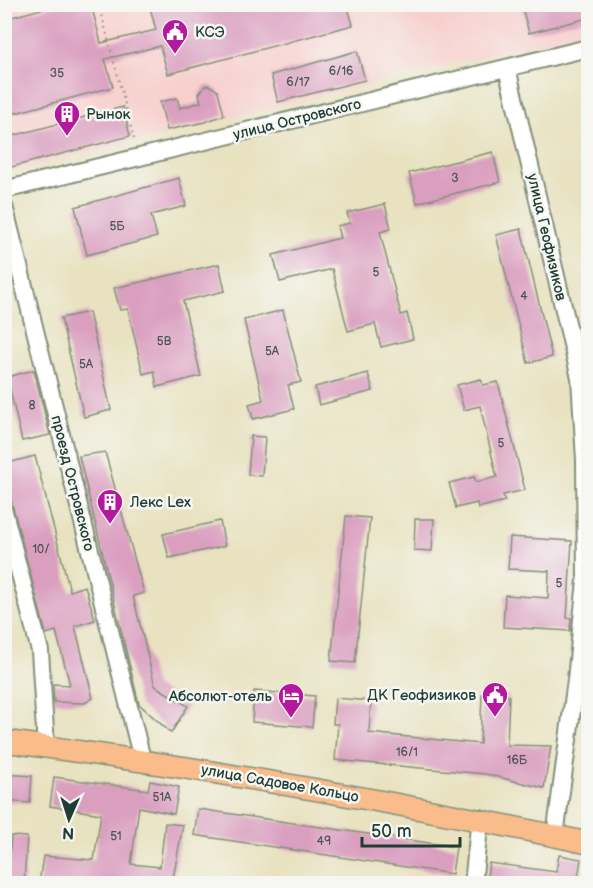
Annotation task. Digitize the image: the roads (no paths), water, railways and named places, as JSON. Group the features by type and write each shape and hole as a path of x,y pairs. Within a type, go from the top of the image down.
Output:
{"main road":[{"name":"улица Садовое Кольцо","path":"4,741 142,759 480,818 588,843"}],"street":[{"name":"улица Островского","path":"4,190 588,48"},
{"name":"улица Геофизиков","path":"507,68 580,378 585,460 586,580 576,680 555,836"},
{"name":"проезд Островского","path":"4,206 142,759"},
{"path":"4,512 40,651 46,747"},
{"path":"473,884 480,818"}],"place":[{"name":"КСЭ","path":"175,55"},
{"name":"Рынок","path":"67,137"},
{"name":"Лекс Lex","path":"110,525"},
{"name":"ДК Геофизиков","path":"495,718"},
{"name":"Абсолют-отель","path":"291,719"}]}
